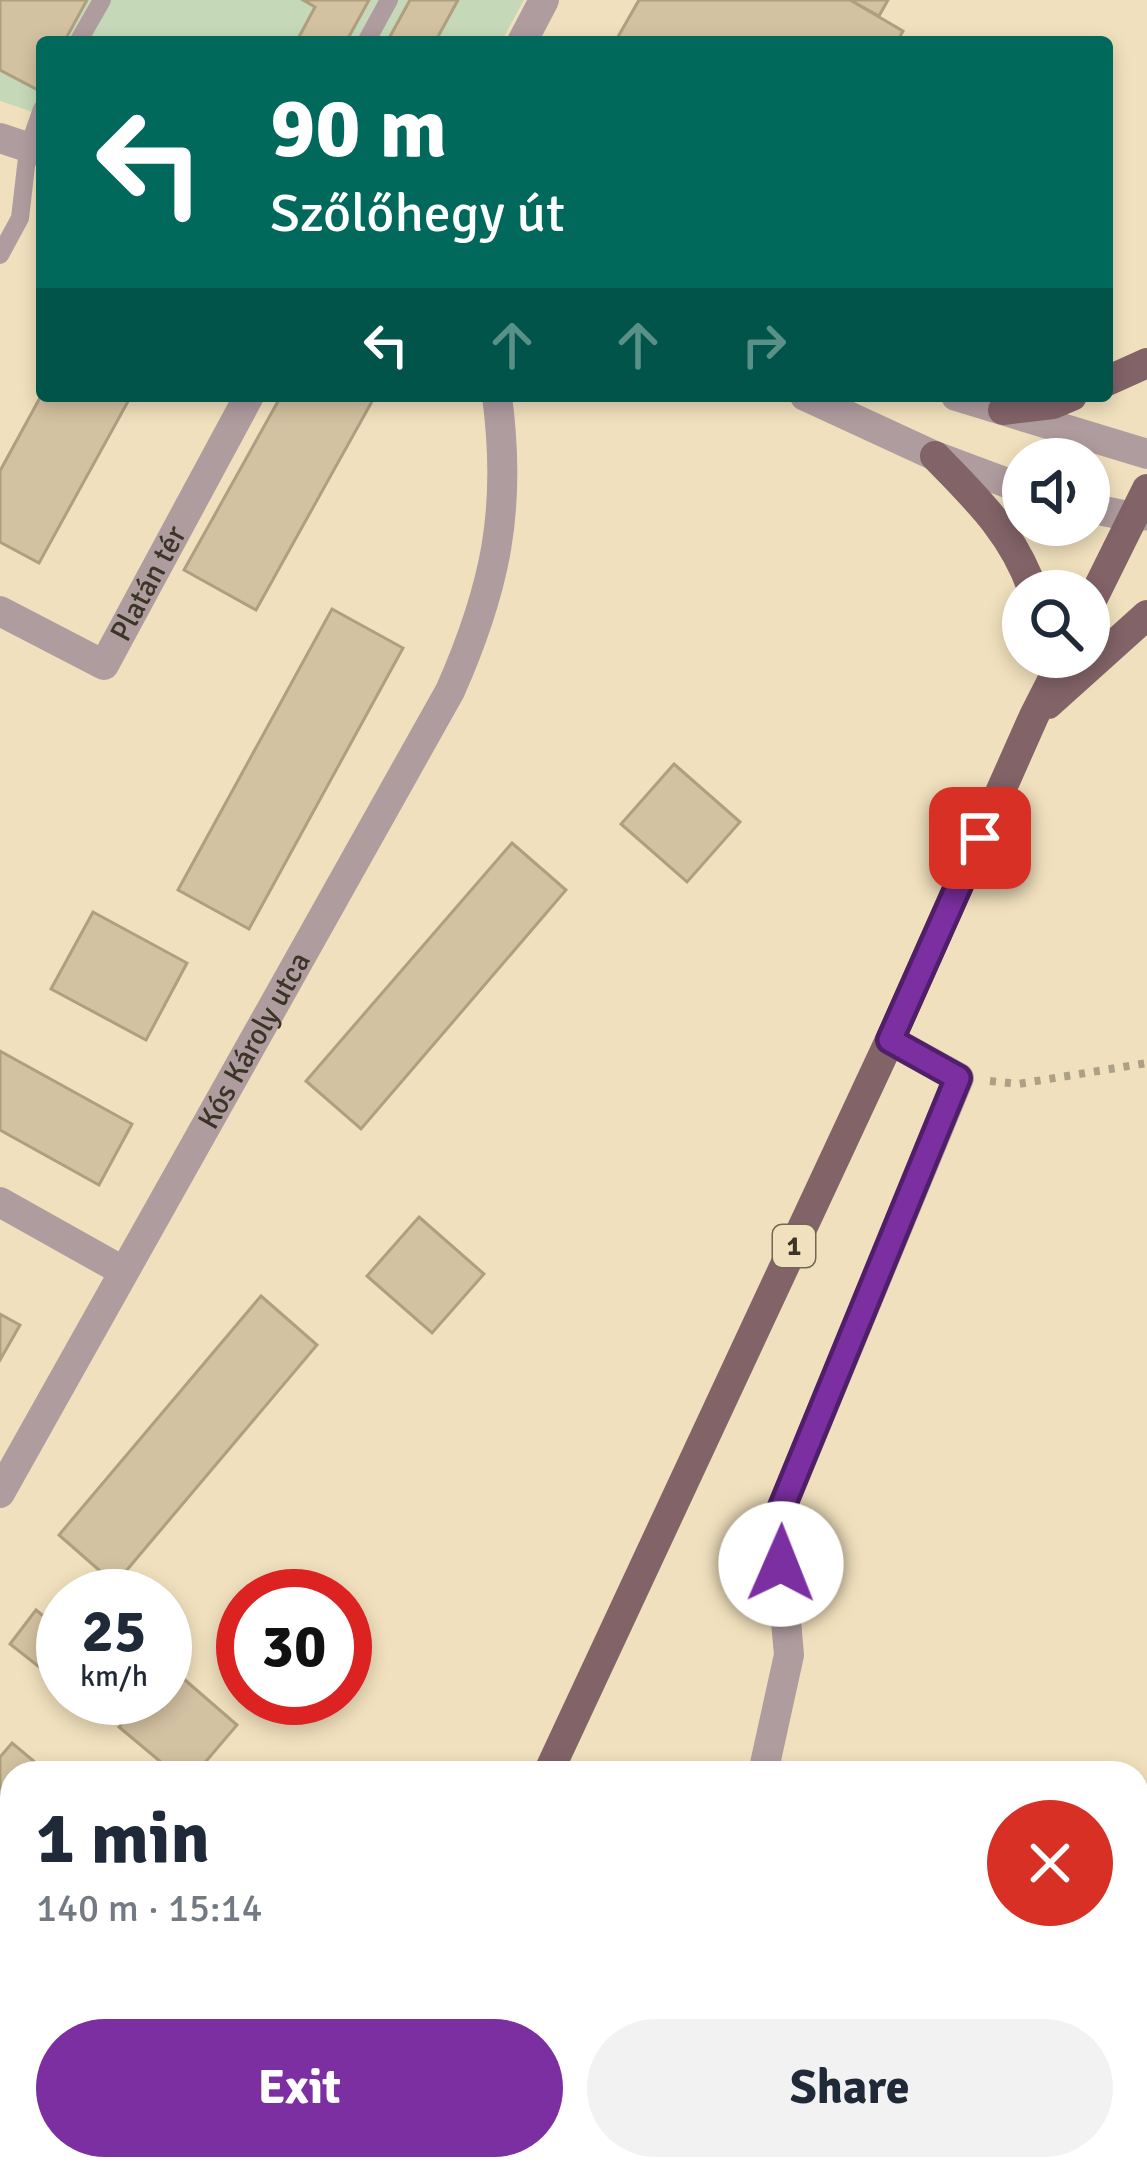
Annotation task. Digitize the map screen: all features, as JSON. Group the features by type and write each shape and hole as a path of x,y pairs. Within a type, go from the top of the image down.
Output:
{"main road":[{"path":"1113,378 1147,363"},
{"path":"1003,410 1058,402"},
{"path":"935,456 985,508 1026,570"},
{"path":"1108,570 1142,507"},
{"path":"1034,716 1147,615"},
{"path":"1034,716 1043,678"},
{"name":"1","path":"554,1761 1053,678"}],"street":[{"path":"524,36 544,0"},
{"name":"Platán tér","path":"0,611 104,665 246,402"},
{"name":"Kós Károly utca","path":"0,1493 450,691 478,623 500,531 503,450 498,402"},
{"path":"818,402 1002,481"},
{"path":"976,402 1147,454"},
{"path":"1110,508 1142,507"},
{"path":"766,1761 789,1655 777,1519 958,1078 890,1040"},
{"path":"0,1202 123,1271"}],"lane":[{"path":"82,36 102,0"},
{"path":"369,36 389,0"},
{"path":"0,254 20,218 24,146"}],"path":[{"path":"958,1078 1018,1084 1147,1063"}],"green space":[{"path":"0,0 524,0 504,36 36,36 36,113 0,101"}],"building":[{"path":"0,0 87,0 67,36 36,36 36,89 0,70"},
{"path":"303,0 369,0 349,36 300,36 315,7"},
{"path":"410,0 458,0 438,36 390,36"},
{"path":"639,0 850,0 903,31 900,36 618,36"},
{"path":"850,0 888,0 879,16"},
{"path":"38,402 128,402 39,563 0,542 0,471"},
{"path":"278,402 372,402 256,610 184,570"},
{"path":"332,609 403,648 249,929 178,890"},
{"path":"674,764 740,822 687,882 621,824"},
{"path":"512,843 566,890 361,1129 306,1081"},
{"path":"93,912 187,963 146,1040 51,989"},
{"path":"0,1051 132,1124 99,1185 0,1130"},
{"path":"419,1217 484,1274 432,1333 367,1276"},
{"path":"261,1296 317,1345 128,1569 98,1569 59,1535"},
{"path":"0,1314 20,1325 0,1360"},
{"path":"36,1610 36,1664 10,1644"},
{"path":"192,1686 216,1707 216,1725 237,1725 206,1761 160,1761 119,1727 192,1725"},
{"path":"12,1743 34,1761 0,1761"}],"route":[{"path":"781,1564 777,1519 958,1078 890,1040 980,838"}]}
